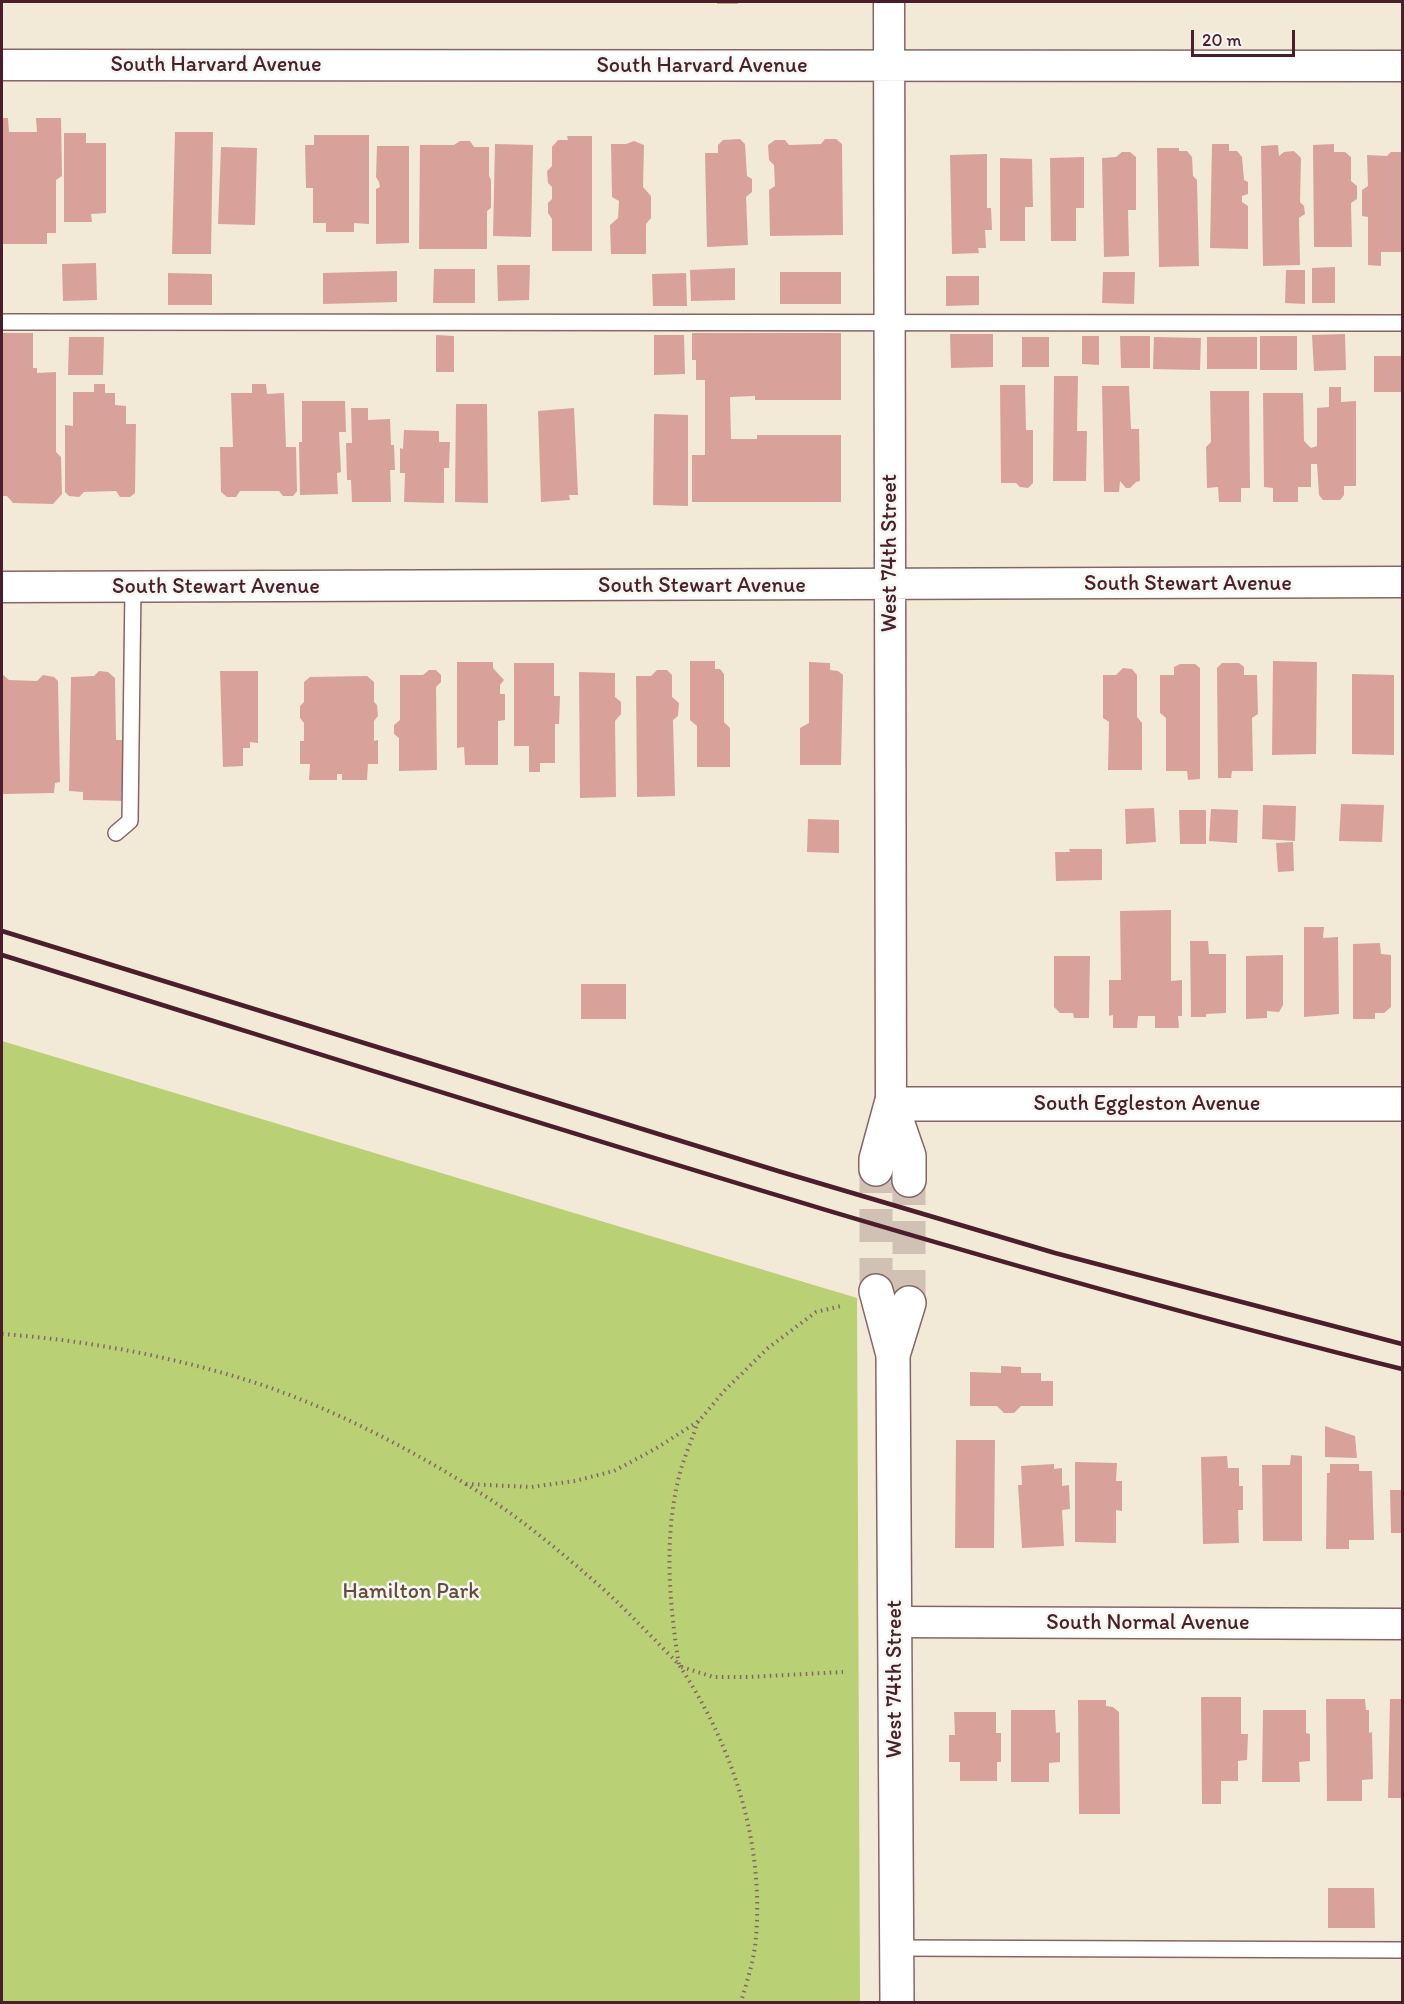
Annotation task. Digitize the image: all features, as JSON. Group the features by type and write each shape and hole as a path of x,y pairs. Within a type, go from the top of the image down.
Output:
{"street":[{"name":"West 74th Street","path":"876,1169 876,1159 891,1104 890,2"},
{"name":"South Harvard Avenue","path":"2,65 1402,66"},
{"name":"South Stewart Avenue","path":"2,587 890,586 1402,582"},
{"name":"West 74th Street","path":"891,1104 909,1156 909,1180"},
{"name":"South Eggleston Avenue","path":"891,1104 1402,1104"},
{"name":"West 74th Street","path":"876,1291 893,1355 897,2002"},
{"name":"West 74th Street","path":"893,1355 909,1303"},
{"name":"South Normal Avenue","path":"894,1622 1402,1624"}],"lane":[{"path":"2,322 1402,323"},
{"path":"116,833 130,822 133,587"},
{"path":"897,1948 1402,1950"}],"path":[{"path":"465,1484 531,1487 575,1481 614,1471 655,1449 699,1421 724,1391 768,1348 816,1312 841,1306"},
{"path":"2,1334 136,1351 232,1375 336,1413 487,1497 557,1549 622,1606 680,1666 722,1739 744,1804 754,1862 756,1899 754,1949 741,2002"},
{"path":"680,1666 669,1590 672,1513 681,1469 699,1421"},
{"path":"680,1666 713,1677 843,1672"}],"green space":[{"name":"Hamilton Park","path":"2,1041 857,1298 860,2002 2,2002"}],"building":[{"path":"717,2 738,2 738,4 717,4"},
{"path":"2,118 8,118 9,132 37,132 36,118 61,118 62,176 56,180 56,233 47,233 47,244 2,244"},
{"path":"175,132 213,132 211,254 172,254"},
{"path":"64,133 86,133 86,143 106,143 106,213 91,214 92,222 64,222"},
{"path":"314,135 369,135 369,224 354,223 354,232 326,232 326,223 313,223 313,188 306,188 305,145 314,145"},
{"path":"567,136 592,136 592,251 552,251 552,219 548,213 548,203 552,199 552,187 548,183 547,171 552,166 552,147 558,140 568,140"},
{"path":"740,139 745,144 747,176 752,179 752,192 746,197 748,245 707,247 705,153 718,153 718,145 723,140"},
{"path":"825,139 836,139 842,144 843,235 770,236 769,190 775,186 774,165 769,160 768,145 775,140 785,140 789,145 821,144"},
{"path":"460,141 470,141 474,147 489,147 491,208 487,211 487,249 419,249 420,145 454,145"},
{"path":"634,141 644,145 643,187 651,196 651,218 646,224 646,254 611,254 610,225 618,218 619,201 612,197 611,144 626,144"},
{"path":"495,144 533,145 531,237 493,236"},
{"path":"1212,144 1229,144 1229,151 1237,151 1242,157 1244,180 1248,182 1248,194 1242,196 1242,202 1248,206 1248,249 1210,248"},
{"path":"1334,144 1334,152 1345,152 1351,157 1351,181 1357,186 1357,199 1351,203 1352,247 1314,247 1313,145"},
{"path":"1278,145 1279,156 1284,152 1294,151 1301,158 1300,202 1304,206 1305,214 1299,218 1300,265 1263,266 1261,146"},
{"path":"377,146 409,146 409,243 376,244 376,189 380,187 376,177"},
{"path":"221,147 257,148 255,225 218,224"},
{"path":"1157,148 1179,148 1179,151 1187,151 1192,157 1193,176 1197,180 1199,266 1159,267"},
{"path":"1122,152 1130,152 1136,157 1136,210 1128,210 1129,256 1104,257 1102,158 1116,157"},
{"path":"1391,152 1402,152 1402,252 1381,252 1381,266 1368,265 1368,217 1362,216 1362,190 1368,186 1367,155 1387,156"},
{"path":"987,154 987,208 991,208 992,230 985,230 986,248 978,248 979,253 952,254 950,155"},
{"path":"1084,157 1084,208 1076,208 1076,241 1051,241 1050,158"},
{"path":"1000,158 1032,159 1033,207 1025,207 1025,241 1000,241"},
{"path":"96,263 97,300 63,301 62,264"},
{"path":"497,265 530,265 529,300 498,301"},
{"path":"1335,267 1335,303 1312,303 1312,268"},
{"path":"735,268 735,300 691,301 690,270"},
{"path":"434,269 475,269 475,303 433,303"},
{"path":"1286,270 1305,270 1305,304 1285,303"},
{"path":"397,271 397,302 323,304 323,273"},
{"path":"780,272 841,272 841,304 780,304"},
{"path":"1103,272 1135,272 1134,304 1102,303"},
{"path":"168,273 212,274 212,305 168,305"},
{"path":"686,273 687,306 653,306 652,274"},
{"path":"946,276 979,276 979,305 946,306"},
{"path":"2,333 33,333 33,368 37,368 37,373 56,372 56,452 61,457 62,494 53,504 13,503 7,496 2,496"},
{"path":"692,333 841,333 841,400 755,400 755,396 730,397 731,439 757,439 757,435 841,435 841,502 692,502 692,455 705,455 705,380 696,380 696,360 692,360"},
{"path":"950,334 993,334 993,367 951,368"},
{"path":"1345,334 1346,370 1314,371 1312,335"},
{"path":"436,335 454,336 454,372 436,372"},
{"path":"654,335 684,335 685,374 654,375"},
{"path":"1082,336 1099,336 1099,365 1082,364"},
{"path":"1120,336 1150,336 1150,368 1121,368"},
{"path":"1260,336 1297,336 1297,370 1260,370"},
{"path":"69,337 104,337 103,375 68,375"},
{"path":"1022,337 1049,337 1049,367 1022,367"},
{"path":"1154,337 1201,338 1200,370 1153,369"},
{"path":"1207,337 1257,337 1257,369 1207,369"},
{"path":"1374,356 1402,356 1402,392 1374,392"},
{"path":"1054,376 1078,376 1077,431 1087,431 1086,481 1053,481"},
{"path":"94,384 105,384 105,393 115,393 115,405 126,406 126,424 136,424 135,493 130,497 120,497 116,491 84,492 79,497 69,496 65,492 65,425 73,426 73,392 94,392"},
{"path":"252,384 266,384 267,394 284,393 286,447 296,447 297,491 293,496 283,496 279,491 240,491 236,497 227,497 221,492 220,447 233,447 231,393 252,393"},
{"path":"1000,385 1025,385 1026,430 1033,430 1033,483 1028,488 1020,487 1016,483 1001,483"},
{"path":"1102,386 1129,386 1131,429 1139,429 1140,481 1126,488 1120,481 1119,492 1104,492"},
{"path":"1329,387 1341,387 1341,402 1356,401 1356,486 1344,486 1344,495 1340,500 1323,500 1319,495 1317,464 1311,464 1311,487 1298,487 1298,502 1273,502 1273,488 1264,487 1263,393 1303,393 1304,441 1311,448 1317,446 1317,408 1329,407"},
{"path":"1210,391 1249,391 1250,488 1241,488 1241,502 1219,502 1218,487 1207,488 1206,447 1211,442"},
{"path":"302,401 345,401 346,432 339,432 341,472 337,473 338,494 300,495 299,442 302,442"},
{"path":"456,404 487,404 488,503 455,502"},
{"path":"351,408 368,408 368,420 390,419 395,470 390,470 391,502 352,502 351,480 347,480 346,443 352,443"},
{"path":"574,408 578,495 569,495 570,500 541,502 538,411"},
{"path":"654,414 688,415 688,506 653,505"},
{"path":"404,430 439,431 439,442 450,442 449,468 444,468 444,503 404,502 405,473 400,473 400,448 403,449"},
{"path":"690,661 715,661 715,669 720,669 724,674 724,722 730,728 730,767 697,767 697,726 690,720"},
{"path":"1273,661 1317,662 1316,754 1272,755"},
{"path":"457,662 493,662 493,668 504,680 500,685 500,694 505,694 505,720 498,721 498,765 465,765 464,747 457,748"},
{"path":"809,662 830,663 830,670 838,671 843,675 841,765 800,765 800,728 809,723"},
{"path":"514,663 554,663 554,696 560,696 559,724 555,724 555,763 540,763 540,772 529,772 529,746 514,746"},
{"path":"1222,663 1239,663 1244,667 1244,675 1257,675 1258,714 1252,718 1253,771 1232,771 1231,778 1218,778 1217,668"},
{"path":"1180,664 1195,664 1200,668 1200,779 1188,780 1187,771 1166,771 1166,718 1160,713 1160,675 1174,675 1174,667"},
{"path":"1123,668 1132,669 1137,675 1137,717 1142,723 1142,770 1108,770 1109,722 1103,718 1103,675 1116,675"},
{"path":"429,670 436,670 441,675 441,682 436,687 437,770 399,771 399,738 394,734 394,725 400,720 400,675 423,675"},
{"path":"657,670 667,670 672,675 672,697 679,703 678,716 673,720 675,796 637,797 636,676 651,676"},
{"path":"99,671 108,672 115,678 116,740 124,740 128,801 83,800 83,792 69,791 71,677 94,676"},
{"path":"220,671 258,671 258,743 250,742 250,748 243,748 243,766 223,767"},
{"path":"579,672 615,673 615,697 621,702 621,714 615,721 616,797 580,798"},
{"path":"2,674 9,680 37,681 43,675 54,677 58,681 60,782 55,783 54,793 2,794"},
{"path":"1352,674 1394,675 1394,755 1352,754"},
{"path":"367,676 374,682 374,702 377,705 378,716 374,721 374,741 378,740 378,764 368,764 367,780 342,780 342,774 337,774 337,780 309,780 310,764 300,764 300,741 304,741 304,723 300,718 300,706 304,702 304,682 310,677"},
{"path":"1341,804 1384,805 1382,842 1339,841"},
{"path":"1263,805 1296,806 1295,841 1262,839"},
{"path":"1154,808 1156,842 1126,844 1125,809"},
{"path":"1211,809 1238,810 1237,843 1209,841"},
{"path":"1179,810 1206,810 1206,844 1180,844"},
{"path":"808,819 839,820 839,853 807,852"},
{"path":"1293,842 1294,871 1278,872 1276,843"},
{"path":"1069,849 1102,849 1102,880 1056,881 1055,852 1070,852"},
{"path":"1171,910 1171,981 1182,980 1182,1016 1178,1016 1179,1028 1155,1028 1155,1016 1138,1016 1137,1028 1113,1028 1113,1015 1109,1016 1109,980 1121,980 1120,911"},
{"path":"1304,927 1324,927 1323,938 1338,937 1339,1014 1304,1017"},
{"path":"1190,941 1208,941 1209,954 1226,954 1226,1013 1191,1017"},
{"path":"1380,943 1381,954 1391,955 1391,1007 1384,1013 1375,1013 1375,1019 1353,1019 1353,944"},
{"path":"1283,955 1283,1005 1279,1012 1267,1011 1267,1018 1246,1019 1246,956"},
{"path":"1054,956 1090,956 1089,1018 1074,1018 1073,1013 1060,1013 1054,1007"},
{"path":"581,984 626,984 626,1019 581,1019"},
{"path":"1001,1366 1021,1367 1021,1373 1041,1373 1041,1381 1053,1381 1053,1406 1021,1406 1014,1413 1004,1413 997,1406 970,1406 970,1372 1001,1373"},
{"path":"1325,1426 1355,1436 1357,1458 1325,1457"},
{"path":"956,1440 995,1440 994,1548 955,1548"},
{"path":"1291,1455 1302,1456 1302,1541 1263,1541 1262,1465 1290,1465"},
{"path":"1227,1456 1228,1468 1239,1468 1239,1486 1243,1486 1243,1510 1238,1510 1239,1543 1203,1544 1201,1457"},
{"path":"1075,1462 1117,1463 1116,1481 1122,1481 1122,1511 1116,1510 1116,1543 1075,1542"},
{"path":"1054,1464 1054,1469 1062,1468 1062,1486 1069,1485 1070,1509 1062,1510 1064,1546 1022,1548 1018,1485 1022,1485 1021,1466"},
{"path":"1330,1464 1359,1464 1359,1471 1372,1471 1374,1540 1349,1540 1349,1549 1326,1549 1327,1473 1330,1473"},
{"path":"1390,1490 1402,1490 1402,1533 1391,1533"},
{"path":"1201,1697 1241,1697 1241,1734 1248,1734 1247,1760 1238,1761 1238,1781 1221,1781 1221,1804 1202,1804"},
{"path":"1326,1699 1365,1699 1366,1710 1369,1710 1373,1779 1362,1780 1362,1801 1327,1801"},
{"path":"1390,1699 1402,1699 1402,1798 1388,1798"},
{"path":"1078,1700 1106,1700 1106,1706 1113,1707 1119,1712 1120,1814 1079,1814"},
{"path":"1011,1710 1055,1710 1056,1733 1060,1732 1060,1762 1049,1763 1049,1782 1011,1782"},
{"path":"1263,1710 1306,1710 1306,1733 1310,1734 1310,1761 1299,1762 1300,1782 1262,1782"},
{"path":"954,1712 996,1712 996,1733 1001,1733 1001,1762 997,1762 997,1781 960,1781 960,1762 949,1762 949,1735 955,1735"},
{"path":"1328,1888 1374,1888 1375,1928 1328,1928"}],"tunnel":[{"path":"876,1169 876,1291"},
{"path":"909,1180 909,1303"}],"railway":[{"path":"2,931 778,1171 1055,1253 1402,1344"},
{"path":"2,955 699,1172 874,1224 1049,1275 1402,1369"}]}
